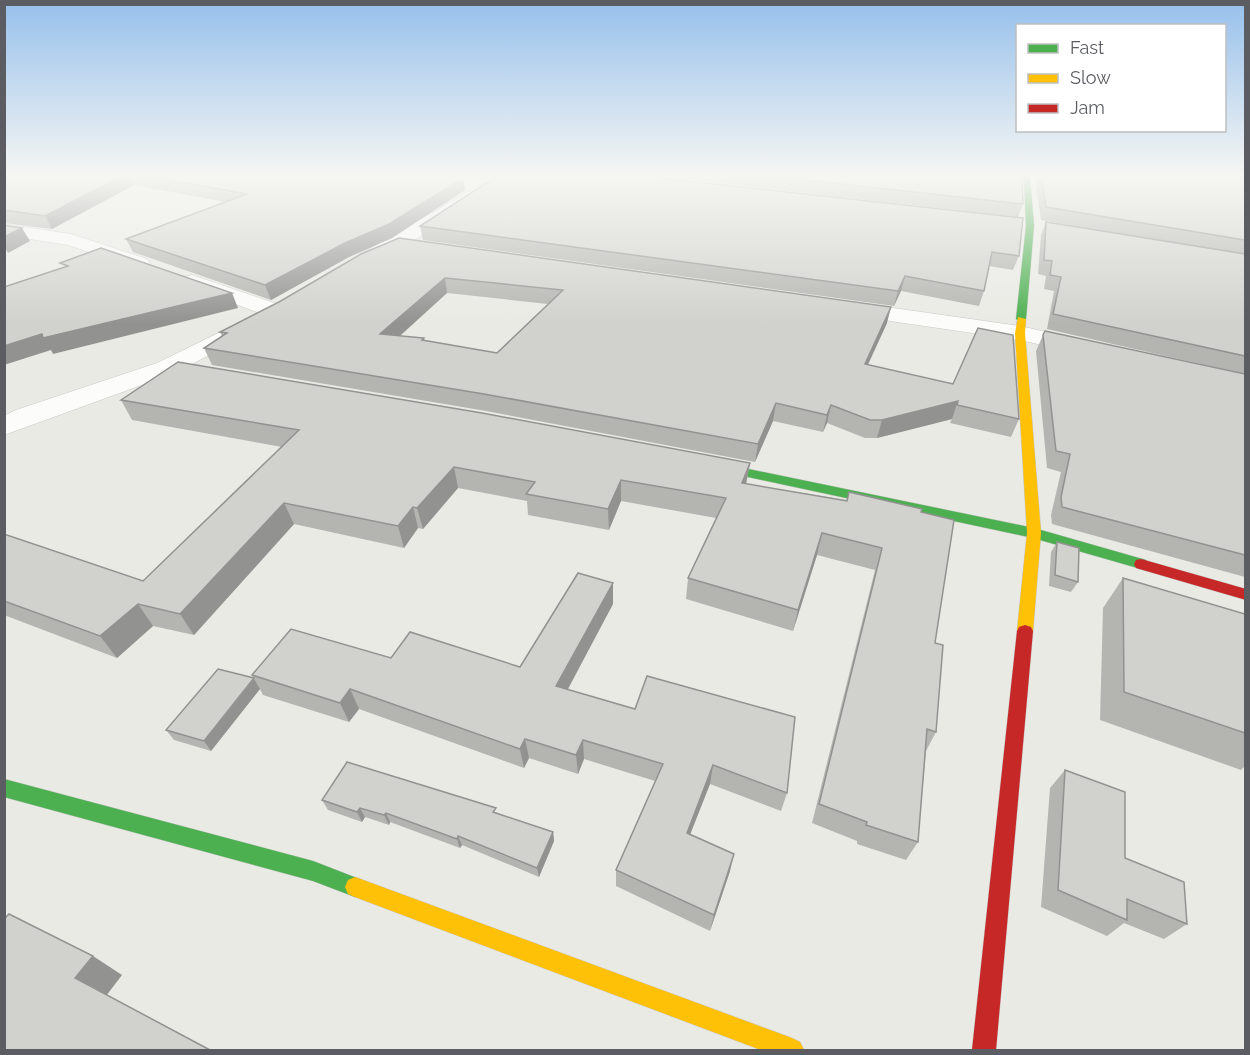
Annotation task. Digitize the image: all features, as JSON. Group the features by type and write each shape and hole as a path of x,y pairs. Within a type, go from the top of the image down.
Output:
{"street":[{"path":"347,269 400,244 428,225"},
{"path":"984,1050 1034,533 1020,333 1024,225"},
{"path":"1025,225 1053,230"},
{"path":"4,229 71,240 154,268"},
{"path":"400,244 424,247"},
{"path":"176,276 275,311"},
{"path":"4,427 36,413 177,370 295,299"},
{"path":"821,304 1020,333 1110,353"},
{"path":"694,462 809,484 1034,533 1245,595"},
{"path":"4,788 313,871 792,1050"}],"building":[{"path":"4,225 22,228 4,237"},
{"path":"163,225 386,225 345,243 265,285 126,239"},
{"path":"1022,225 1019,256 992,252 984,291 905,276 898,291 420,226"},
{"path":"1046,225 1066,225 1245,254 1245,356 1053,314 1061,277 1050,275 1052,261 1044,260"},
{"path":"1156,225 1245,225 1245,240"},
{"path":"399,238 891,307 865,364 953,384 978,328 1013,335 1019,419 957,405 958,401 882,420 870,420 831,405 827,415 776,403 758,444 484,394 204,348 227,333 220,332 279,302 361,254","holes":["445,278 563,290 497,353 422,340 424,338 380,334"]},
{"path":"101,248 232,293 43,338 42,334 4,346 4,287 68,266 60,263"},
{"path":"1045,331 1245,374 1245,555 1062,507 1061,497 1070,454 1056,451 1043,335"},
{"path":"178,362 482,413 750,463 742,483 847,501 849,492 922,509 921,512 954,520 935,643 943,645 936,732 927,729 918,842 866,825 867,822 819,804 882,548 822,533 798,610 688,578 726,498 621,480 608,509 526,494 535,482 454,467 417,508 413,507 398,526 284,503 180,614 138,604 100,636 4,601 4,534 143,581 299,430 121,400"},
{"path":"1057,542 1079,548 1078,582 1055,575"},
{"path":"578,573 613,583 556,686 635,709 647,676 795,717 787,793 713,765 687,833 734,854 714,915 616,870 663,764 583,740 576,755 525,739 520,749 350,689 340,703 252,675 291,629 391,658 410,632 520,667"},
{"path":"1123,578 1245,614 1245,733 1124,692"},
{"path":"218,669 254,678 204,741 166,730"},
{"path":"347,762 496,808 493,812 553,832 537,868 458,836 457,839 386,813 384,815 360,808 357,812 322,800"},
{"path":"1065,770 1125,792 1125,858 1184,882 1187,924 1127,899 1127,920 1058,890"},
{"path":"9,914 93,956 75,978 210,1050 4,1050 4,919"}],"traffic: fast":[{"path":"1021,319 1030,225"},
{"path":"705,464 1034,533 1141,564"},
{"path":"4,788 313,871 355,887"}],"traffic: slow":[{"path":"1021,319 1020,333 1034,533 1025,631"},
{"path":"355,887 792,1050"}],"traffic: jam":[{"path":"1141,564 1246,595"},
{"path":"984,1050 1025,631"}]}
